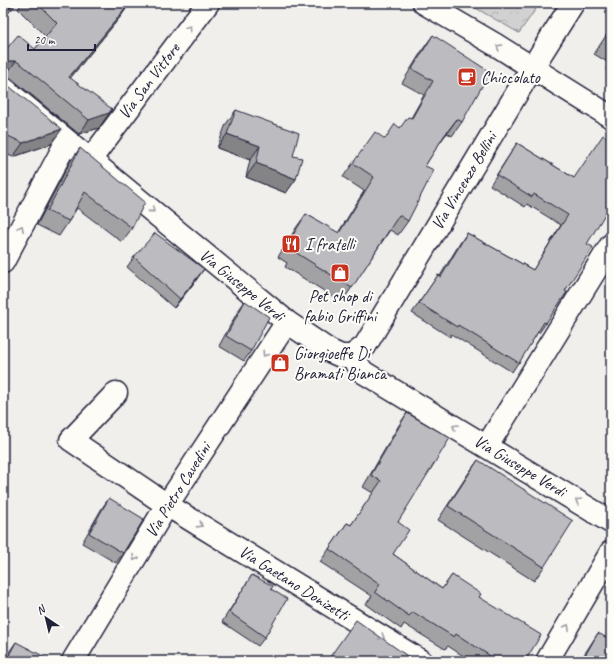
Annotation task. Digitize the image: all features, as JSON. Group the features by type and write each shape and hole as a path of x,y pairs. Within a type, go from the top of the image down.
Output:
{"street":[{"name":"Via San Vittore","path":"90,160 208,3"},
{"path":"424,3 611,117"},
{"name":"Via Vincenzo Bellini","path":"352,356 365,346 532,68 573,3"},
{"name":"Via Giuseppe Verdi","path":"3,88 287,322 330,351 341,356 352,356 363,372 611,522"},
{"path":"3,262 67,141"},
{"path":"487,446 611,245"},
{"name":"Via Pietro Cavedini","path":"73,661 167,505 287,322"},
{"name":"Via Gaetano Donizetti","path":"116,393 71,440 167,505 421,661"},
{"path":"547,661 611,552"}],"green space":[{"path":"467,3 540,3 519,33"}],"building":[{"path":"3,3 14,3 3,15"},
{"path":"37,3 130,3 69,77 112,109 109,113 89,120 21,64 16,61 9,61 3,67 3,53 18,35 35,49 57,23"},
{"path":"611,29 611,39 606,36"},
{"path":"433,35 490,72 462,122 457,119 425,166 434,170 408,221 399,215 352,288 295,252 297,249 288,243 306,214 339,233 374,177 353,163 375,132 385,139 395,124 400,128 408,117 412,118 433,81 412,69"},
{"path":"3,79 5,83 62,129 23,143 4,134"},
{"path":"236,110 299,133 293,156 302,158 296,179 256,163 260,146 227,134"},
{"path":"603,135 611,140 611,204 587,244 593,247 565,291 567,292 546,323 544,322 519,363 458,325 457,327 419,303 438,275 441,277 467,233 533,270 568,215 534,194 532,197 497,175 517,143 574,178"},
{"path":"80,148 145,202 132,228 85,192 69,221 47,211"},
{"path":"155,233 204,269 180,299 134,257"},
{"path":"245,301 269,317 251,351 226,336"},
{"path":"407,413 450,438 398,522 409,530 393,554 442,589 452,575 481,594 479,597 541,635 525,661 498,661 456,634 454,637 413,612 409,616 375,592 380,584 329,549 347,523 351,525 381,481 371,475"},
{"path":"478,460 573,521 544,567 448,506"},
{"path":"109,498 144,519 123,553 89,533"},
{"path":"252,575 273,586 271,589 287,599 265,637 229,612"},
{"path":"356,620 413,660 415,658 421,661 327,661"},
{"path":"598,633 611,640 611,661 582,661"},
{"path":"16,642 43,656 40,661 6,661"}],"place":[{"name":"Chiccolato","path":"467,77"},
{"name":"I fratelli","path":"291,244"},
{"name":"Pet shop di fabio Griffini","path":"340,273"},
{"name":"Giorgioeffe Di Bramati Bianca","path":"280,363"}]}
